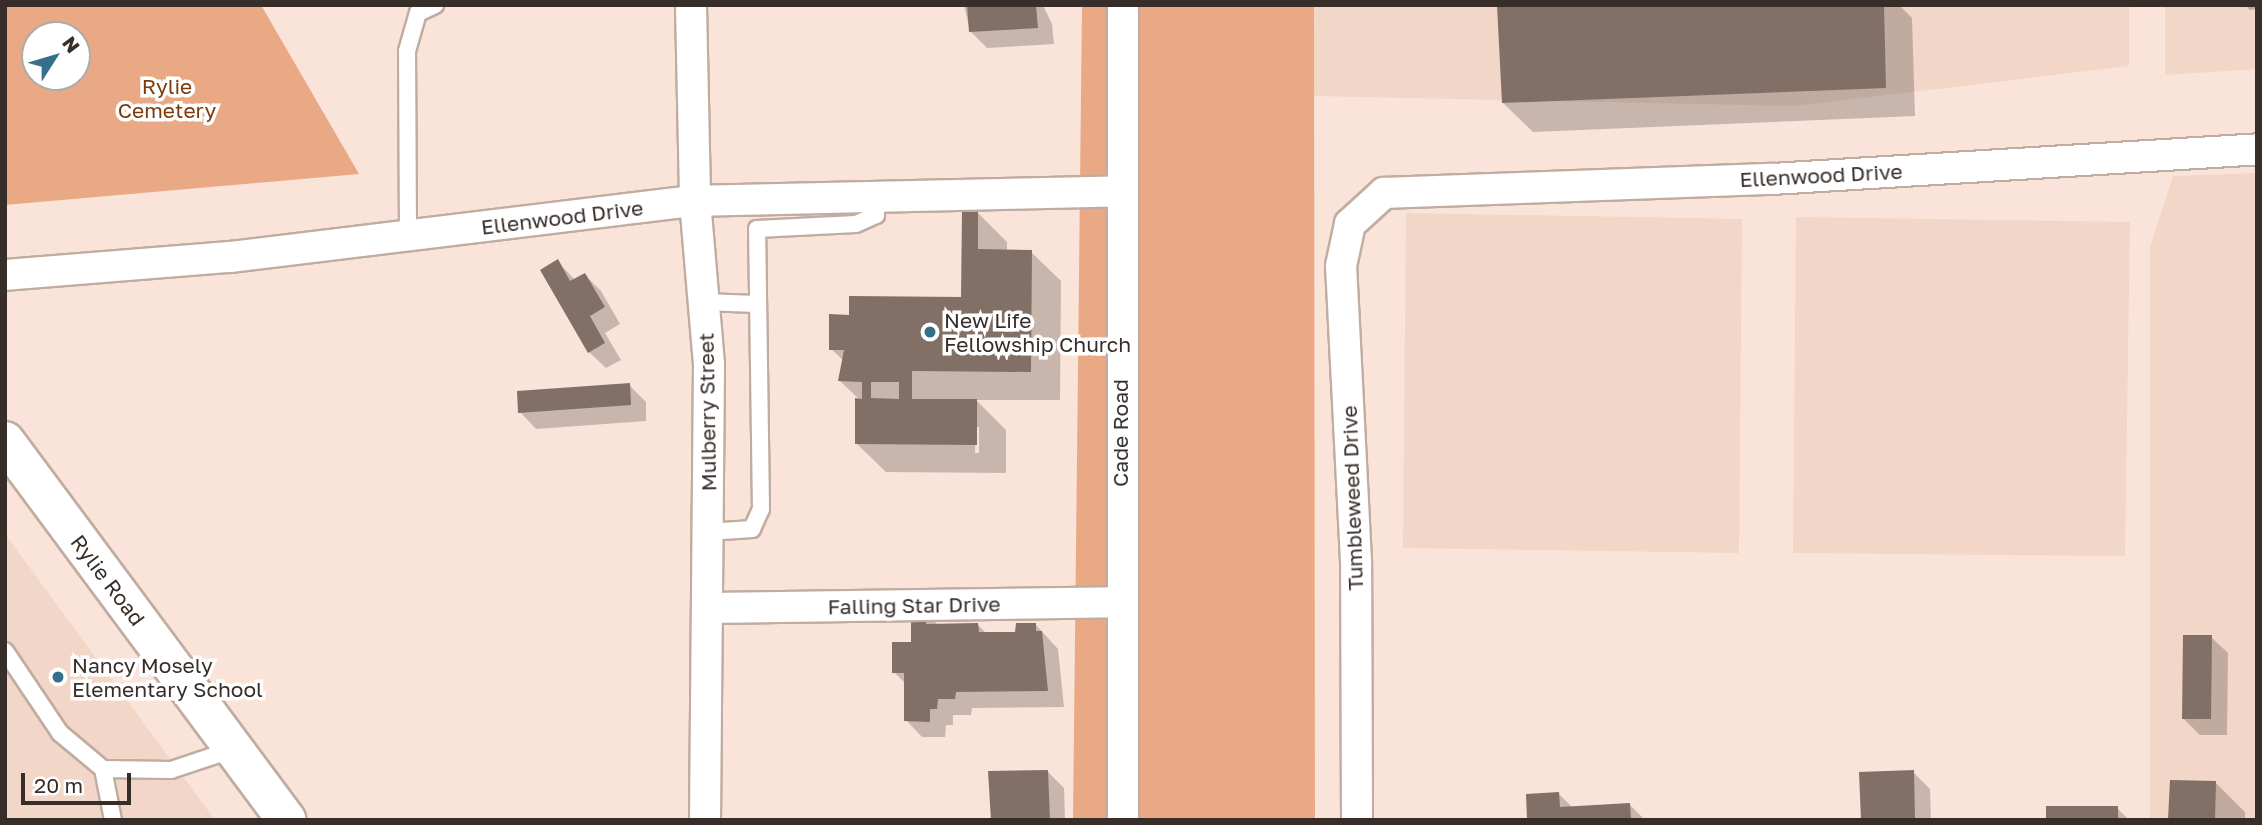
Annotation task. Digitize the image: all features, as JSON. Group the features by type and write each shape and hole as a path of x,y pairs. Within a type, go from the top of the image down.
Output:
{"street":[{"name":"Mulberry Street","path":"691,5 695,201 709,364 705,820"},
{"name":"Cade Road","path":"1123,5 1120,191 1123,820"},
{"name":"Ellenwood Drive","path":"1384,193 1772,179 2257,149"},
{"name":"Ellenwood Drive","path":"5,275 230,257 695,201 1120,191"},
{"name":"Tumbleweed Drive","path":"1357,820 1356,561 1341,266 1350,224 1384,193"},
{"name":"Rylie Road","path":"5,441 286,820"},
{"name":"Falling Star Drive","path":"707,608 1121,602"}],"lane":[{"path":"408,236 407,51 418,13 435,5"},
{"path":"708,532 752,529 761,509 755,304 757,229 856,224 876,215 876,197"},
{"path":"704,302 755,304"},
{"path":"5,651 61,733 103,769 113,820"},
{"path":"103,769 171,771 234,749"}],"shaded area":[{"path":"1314,5 2129,5 2129,66 1795,106 1312,96"},
{"path":"2165,5 2257,5 2257,69 2165,75"},
{"path":"2257,173 2257,820 2150,820 2150,247 2173,176"},
{"path":"1406,213 1742,219 1739,553 1403,548"},
{"path":"1796,217 2130,222 2125,556 1793,553"},
{"name":"Nancy Mosely Elementary School","path":"5,534 215,820 5,820"}],"green space":[{"name":"Rylie Cemetery","path":"5,5 261,5 359,174 5,205"},
{"path":"1082,5 1314,5 1315,820 1073,820"}],"building":[{"path":"967,5 1036,6 1038,28 969,32"},
{"path":"1497,5 1884,5 1886,88 1502,103"},
{"name":"New Life Fellowship Church","path":"962,211 978,211 978,249 1032,250 1031,372 912,371 912,399 977,399 977,445 855,444 855,398 862,399 862,382 838,381 844,350 829,350 829,314 849,315 849,296 961,297","holes":["871,382 899,382 899,399 871,398"]},
{"path":"558,259 570,281 585,273 605,307 590,316 605,343 588,353 540,270"},
{"path":"630,383 631,405 518,413 517,391"},
{"path":"911,611 926,611 926,624 978,623 979,632 1015,632 1016,623 1036,623 1036,631 1042,631 1048,691 956,692 955,699 938,699 937,709 930,709 930,722 904,721 904,673 892,673 892,642 911,642"},
{"path":"2183,635 2212,635 2211,719 2182,719"},
{"path":"1048,770 1050,820 991,820 988,771"},
{"path":"1914,770 1915,820 1861,820 1859,772"},
{"path":"2170,780 2216,781 2215,820 2168,820"},
{"path":"1559,792 1560,807 1630,803 1631,820 1527,820 1526,794"},
{"path":"2046,806 2118,806 2118,820 2046,820"}],"place":[{"name":"New Life Fellowship Church","path":"930,332"},
{"name":"Nancy Mosely Elementary School","path":"58,677"}]}
